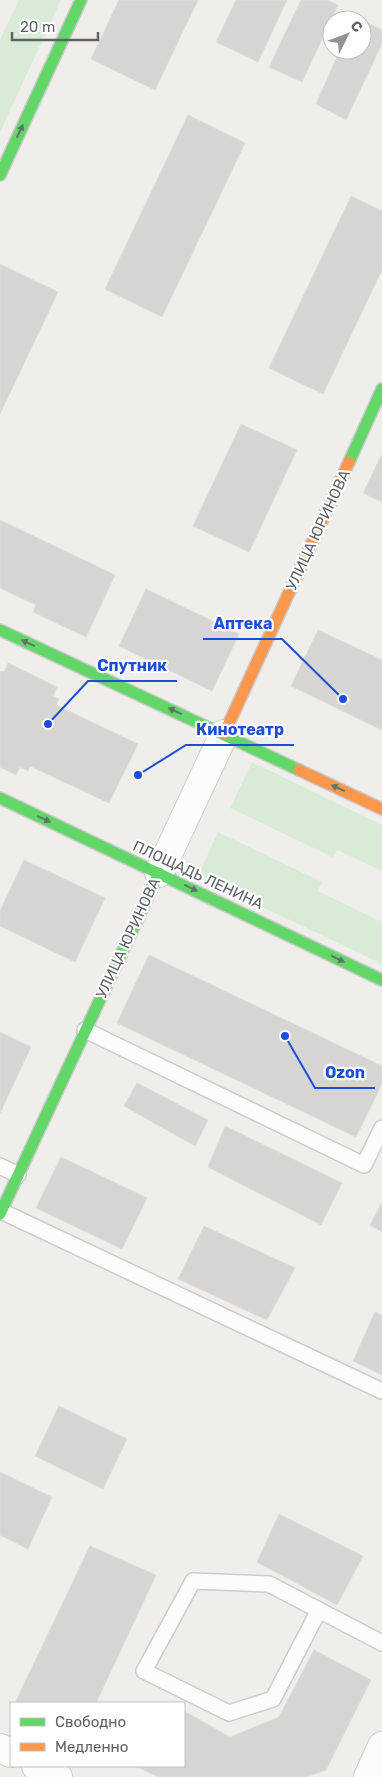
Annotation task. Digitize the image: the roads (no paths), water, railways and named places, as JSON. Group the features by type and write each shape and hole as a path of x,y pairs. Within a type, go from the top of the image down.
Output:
{"street":[{"path":"0,175 80,0"},
{"name":"УЛИЦА ЮРИНОВА","path":"1,1213 382,390"},
{"path":"0,630 382,809"},
{"name":"ПЛОЩАДЬ ЛЕНИНА","path":"0,798 382,980"},
{"path":"368,1777 382,1746"},
{"path":"38,1767 58,1777"}],"lane":[{"path":"86,1030 364,1165 382,1128"},
{"path":"0,1166 18,1175"},
{"path":"1,1213 382,1392"},
{"path":"319,1610 273,1699 229,1714 144,1671 193,1581 269,1584 319,1610 382,1643"}],"place":[{"name":"Аптека","path":"343,699"},
{"name":"Спутник","path":"48,724"},
{"name":"Кинотеатр","path":"138,775"},
{"name":"Ozon","path":"285,1036"}]}
